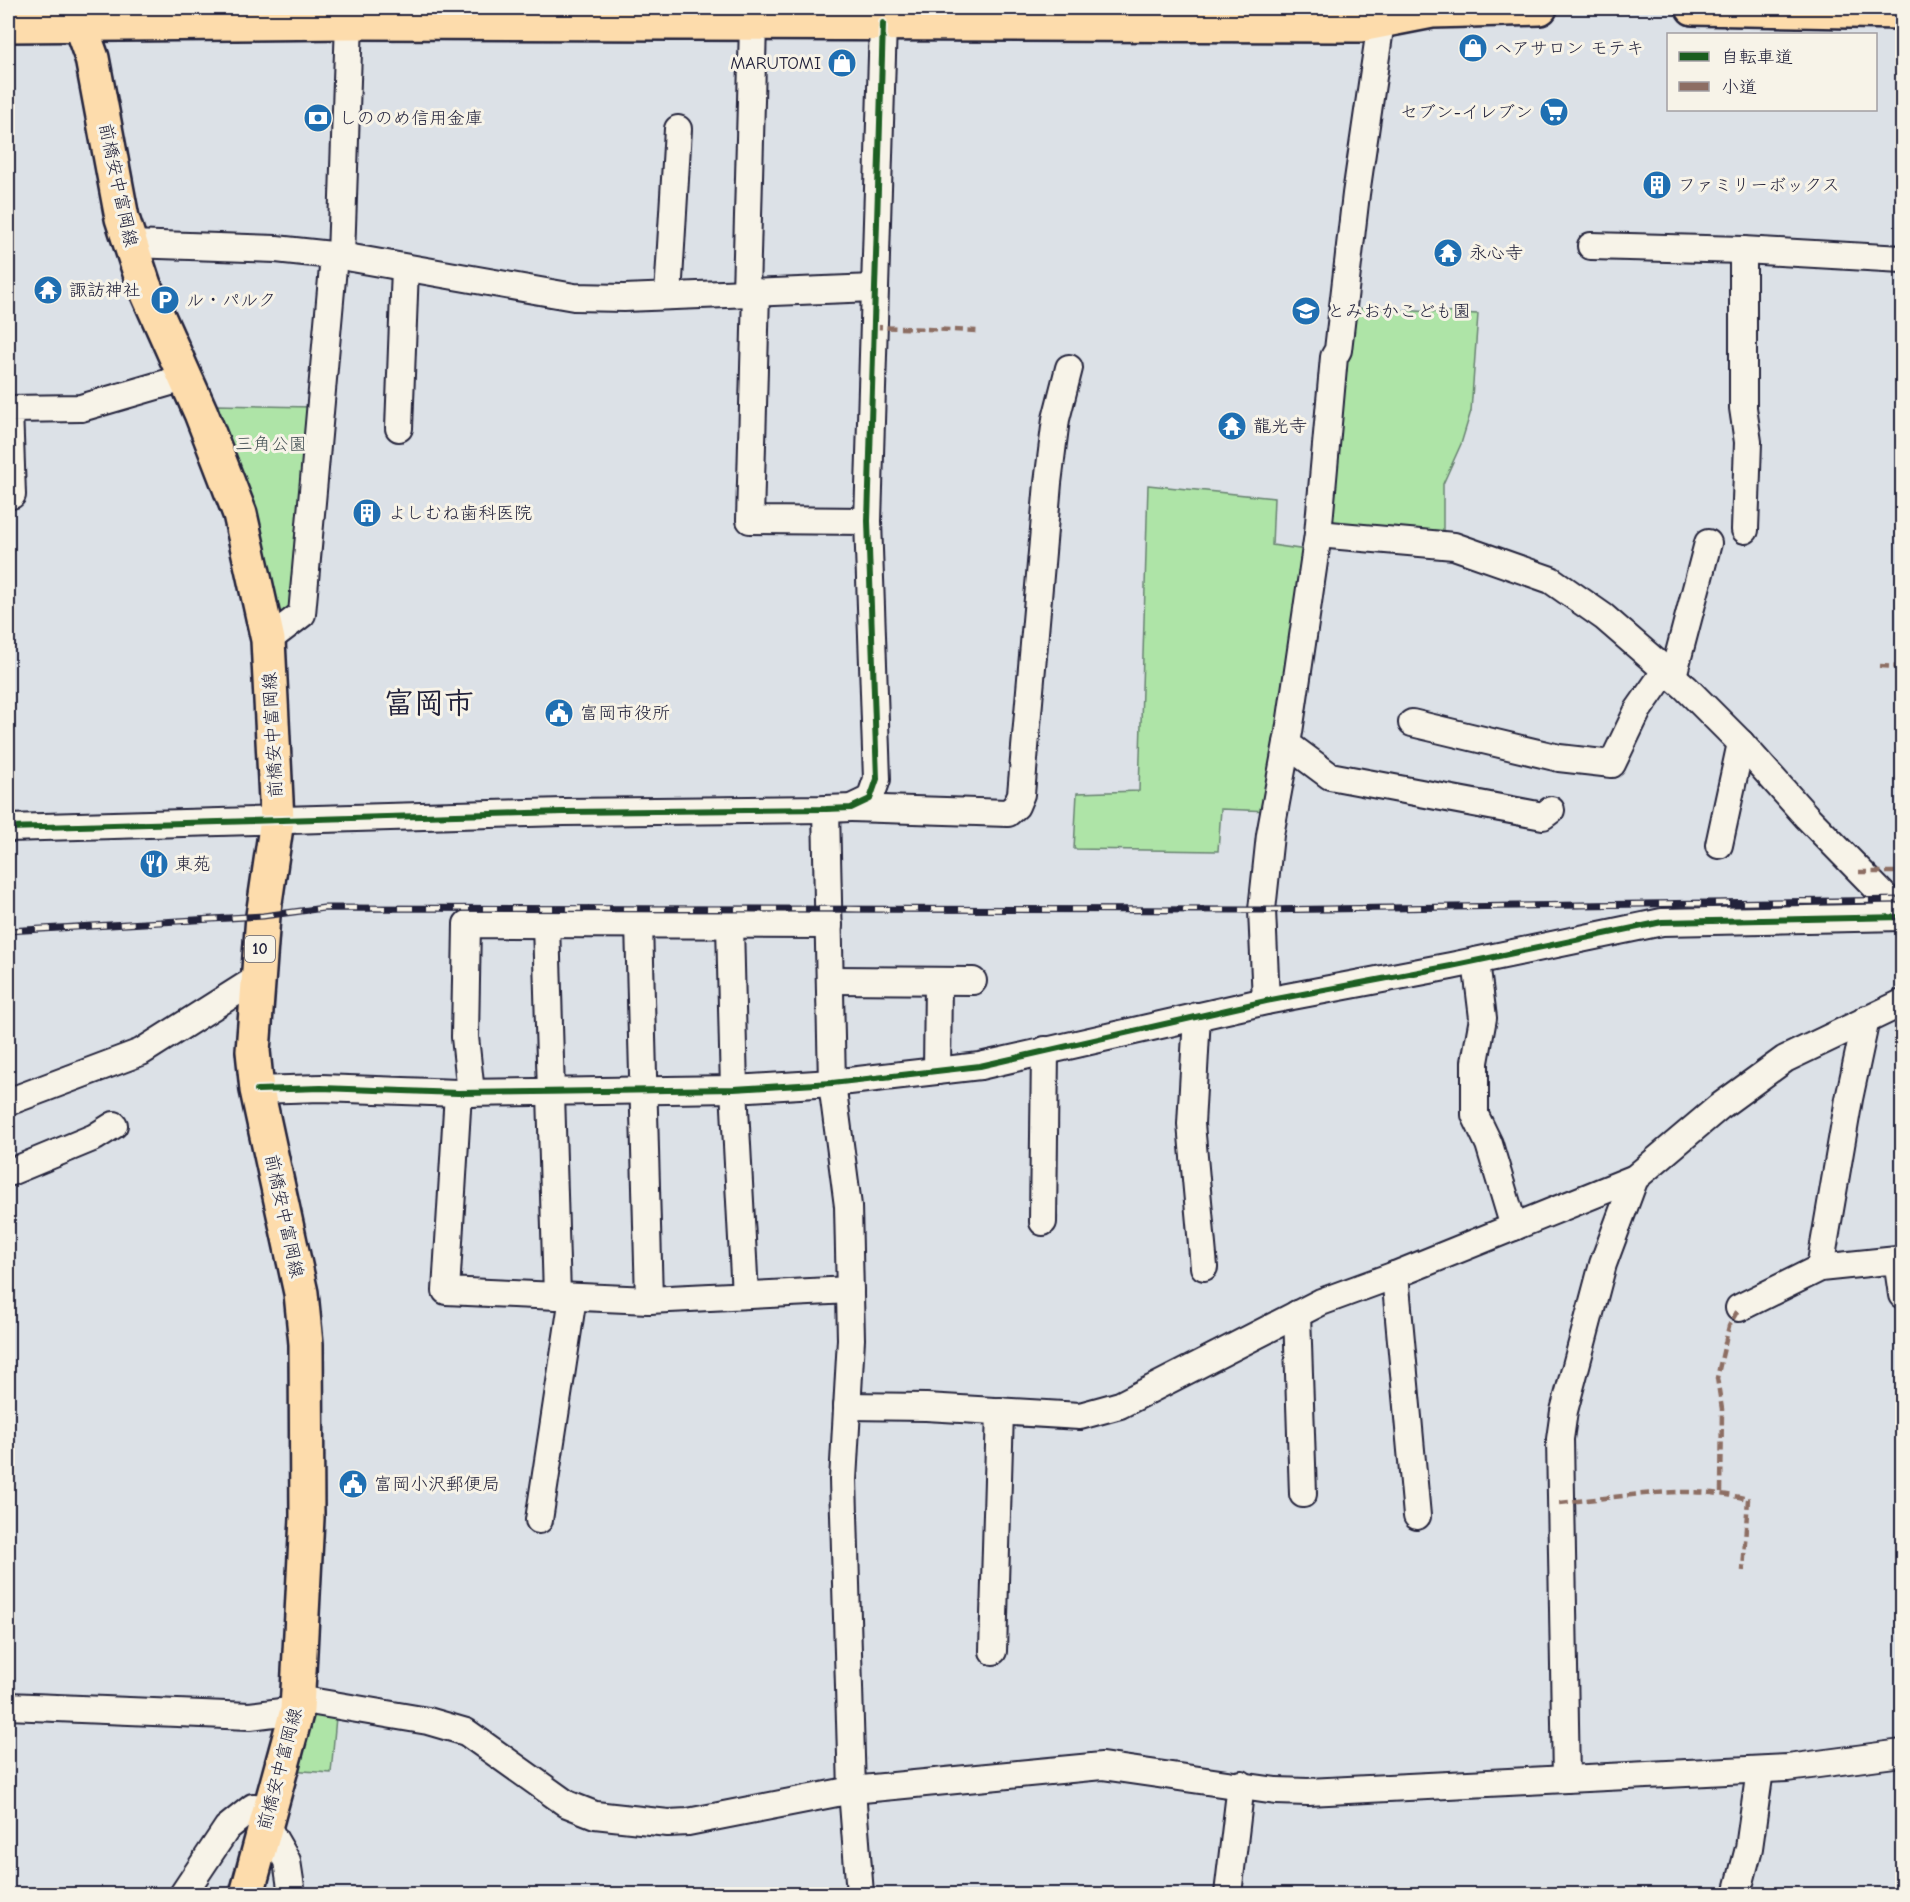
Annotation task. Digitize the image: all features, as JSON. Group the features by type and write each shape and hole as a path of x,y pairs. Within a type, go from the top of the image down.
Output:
{"main road":[{"path":"8,25 78,16 349,22 739,18 883,23 1203,17 1360,25 1382,13 1540,8"},
{"path":"1693,8 1902,12"},
{"name":"前橋安中富岡線","path":"78,16 92,58 122,218 144,285 240,514 268,640 278,820 263,916 253,1051 257,1090 301,1293 306,1344 307,1518 298,1704 247,1894"}],"street":[{"path":"1266,1001 1262,910 1270,836 1287,744 1318,534 1334,357 1338,350 1356,194 1382,13"},
{"path":"739,18 751,293 750,520 868,521"},
{"path":"268,640 302,614 337,256 349,22"},
{"path":"838,809 870,799 877,779 868,521 883,23"},
{"path":"668,296 678,129"},
{"path":"130,244 276,249 337,256 574,297 668,296 874,288"},
{"path":"1591,246 1743,250 1902,259"},
{"path":"1743,250 1743,408 1748,442 1745,530"},
{"path":"399,428 405,267"},
{"path":"8,828 564,812 838,809 1008,813 1016,806 1021,794 1048,483 1056,419 1069,368"},
{"path":"8,495 12,495 9,409 81,408 184,378"},
{"path":"1318,534 1454,546 1551,580 1604,616 1669,673 1741,743 1807,817 1902,915"},
{"path":"1412,723 1559,758 1612,765 1638,710 1669,673 1707,543"},
{"path":"1719,845 1741,743"},
{"path":"1287,744 1330,776 1543,816 1551,810"},
{"path":"838,809 829,925 832,1083 848,1206 851,1339 843,1480 852,1790 860,1894"},
{"path":"257,1090 321,1088 465,1093 734,1089 832,1083 980,1066 1266,1001 1476,961 1662,922 1902,915"},
{"path":"829,925 467,924 465,1093 446,1291 649,1300 850,1290"},
{"path":"539,1520 565,1296 552,1090 546,924"},
{"path":"639,924 649,1300"},
{"path":"730,925 734,1089 745,1296"},
{"path":"1476,961 1484,1018 1475,1062 1475,1115 1489,1144 1514,1227"},
{"path":"8,1102 141,1052 258,978"},
{"path":"830,980 973,981"},
{"path":"937,1071 938,981"},
{"path":"847,1406 1080,1416 1120,1405 1321,1302 1395,1275 1635,1178 1719,1107 1785,1059 1902,1003"},
{"path":"1197,1016 1191,1124 1204,1267"},
{"path":"1820,1268 1849,1099 1866,1019"},
{"path":"1043,1222 1044,1050"},
{"path":"8,1173 95,1137 114,1125"},
{"path":"1566,1779 1560,1439 1564,1411 1603,1264 1635,1178"},
{"path":"1739,1308 1820,1268 1897,1260 1902,1294"},
{"path":"1395,1275 1416,1516"},
{"path":"1297,1314 1303,1494"},
{"path":"993,1651 1000,1411"},
{"path":"8,1706 250,1716 298,1704 428,1721 466,1732 567,1804 595,1815 668,1823 688,1822 852,1790 1102,1766 1308,1792 1760,1770 1902,1753"},
{"path":"1737,1894 1749,1848 1760,1770"},
{"path":"1228,1894 1241,1785"},
{"path":"183,1894 227,1828 253,1807 267,1816 287,1861 292,1894"}],"green space":[{"path":"1351,308 1478,314 1471,411 1461,444 1443,484 1443,536 1327,525"},
{"name":"三角公園","path":"216,405 311,407 298,605 281,616 275,610 261,536 238,460"},
{"path":"1148,485 1274,498 1272,545 1306,550 1270,811 1221,809 1218,851 1074,849 1077,793 1139,791"},
{"path":"307,1714 336,1717 331,1773 290,1770"}],"railway":[{"path":"8,931 263,916 324,908 1262,910 1902,900"}],"marked path":[{"path":"873,327 979,331"},
{"path":"1880,666 1902,667"},
{"path":"1859,872 1902,872"},
{"path":"1721,1492 1722,1409 1717,1378 1729,1326 1739,1308"},
{"path":"1560,1503 1678,1492 1701,1492 1748,1499 1743,1571"}],"cycle path":[{"path":"8,828 564,812 826,809 851,808 870,799 877,779 868,521 883,23"},
{"path":"257,1090 321,1088 458,1093 734,1089 832,1083 980,1066 1266,1001 1451,966 1662,922 1902,917"}],"place":[{"name":"ヘアサロン モテキ","path":"1473,48"},
{"name":"MARUTOMI","path":"842,63"},
{"name":"セブン-イレブン","path":"1554,112"},
{"name":"しののめ信用金庫","path":"318,118"},
{"name":"ファミリーボックス","path":"1657,185"},
{"name":"永心寺","path":"1448,253"},
{"name":"諏訪神社","path":"48,290"},
{"name":"ル・パルク","path":"165,300"},
{"name":"とみおかこども園","path":"1306,311"},
{"name":"龍光寺","path":"1232,426"},
{"name":"よしむね歯科医院","path":"367,513"},
{"name":"富岡市役所","path":"559,713"},
{"name":"東苑","path":"154,864"},
{"name":"富岡小沢郵便局","path":"353,1484"}],"district":[{"name":"富岡市","path":"429,703"}]}
